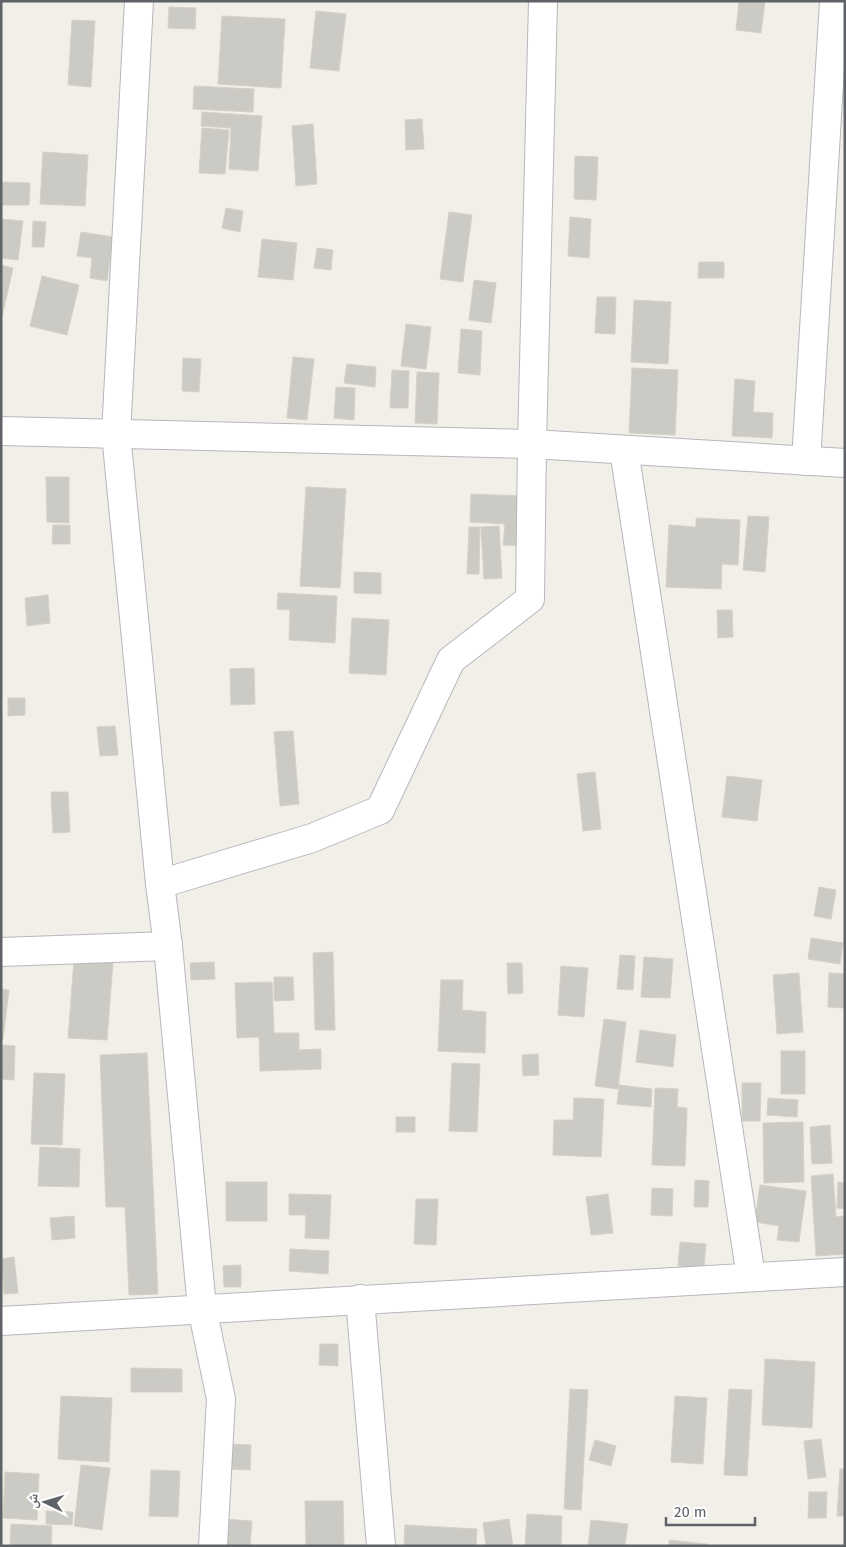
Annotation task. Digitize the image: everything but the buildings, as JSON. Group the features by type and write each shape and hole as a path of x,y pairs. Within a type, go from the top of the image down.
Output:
{"street":[{"path":"139,1 116,434 160,884 168,946 202,1308 221,1398 213,1546"},
{"path":"160,884 312,838 380,810 451,660 530,599 543,1"},
{"path":"806,461 834,1"},
{"path":"1,431 532,444 845,463"},
{"path":"624,450 751,1277"},
{"path":"1,952 168,946"},
{"path":"1,1321 845,1272"},
{"path":"360,1299 381,1546"}]}
